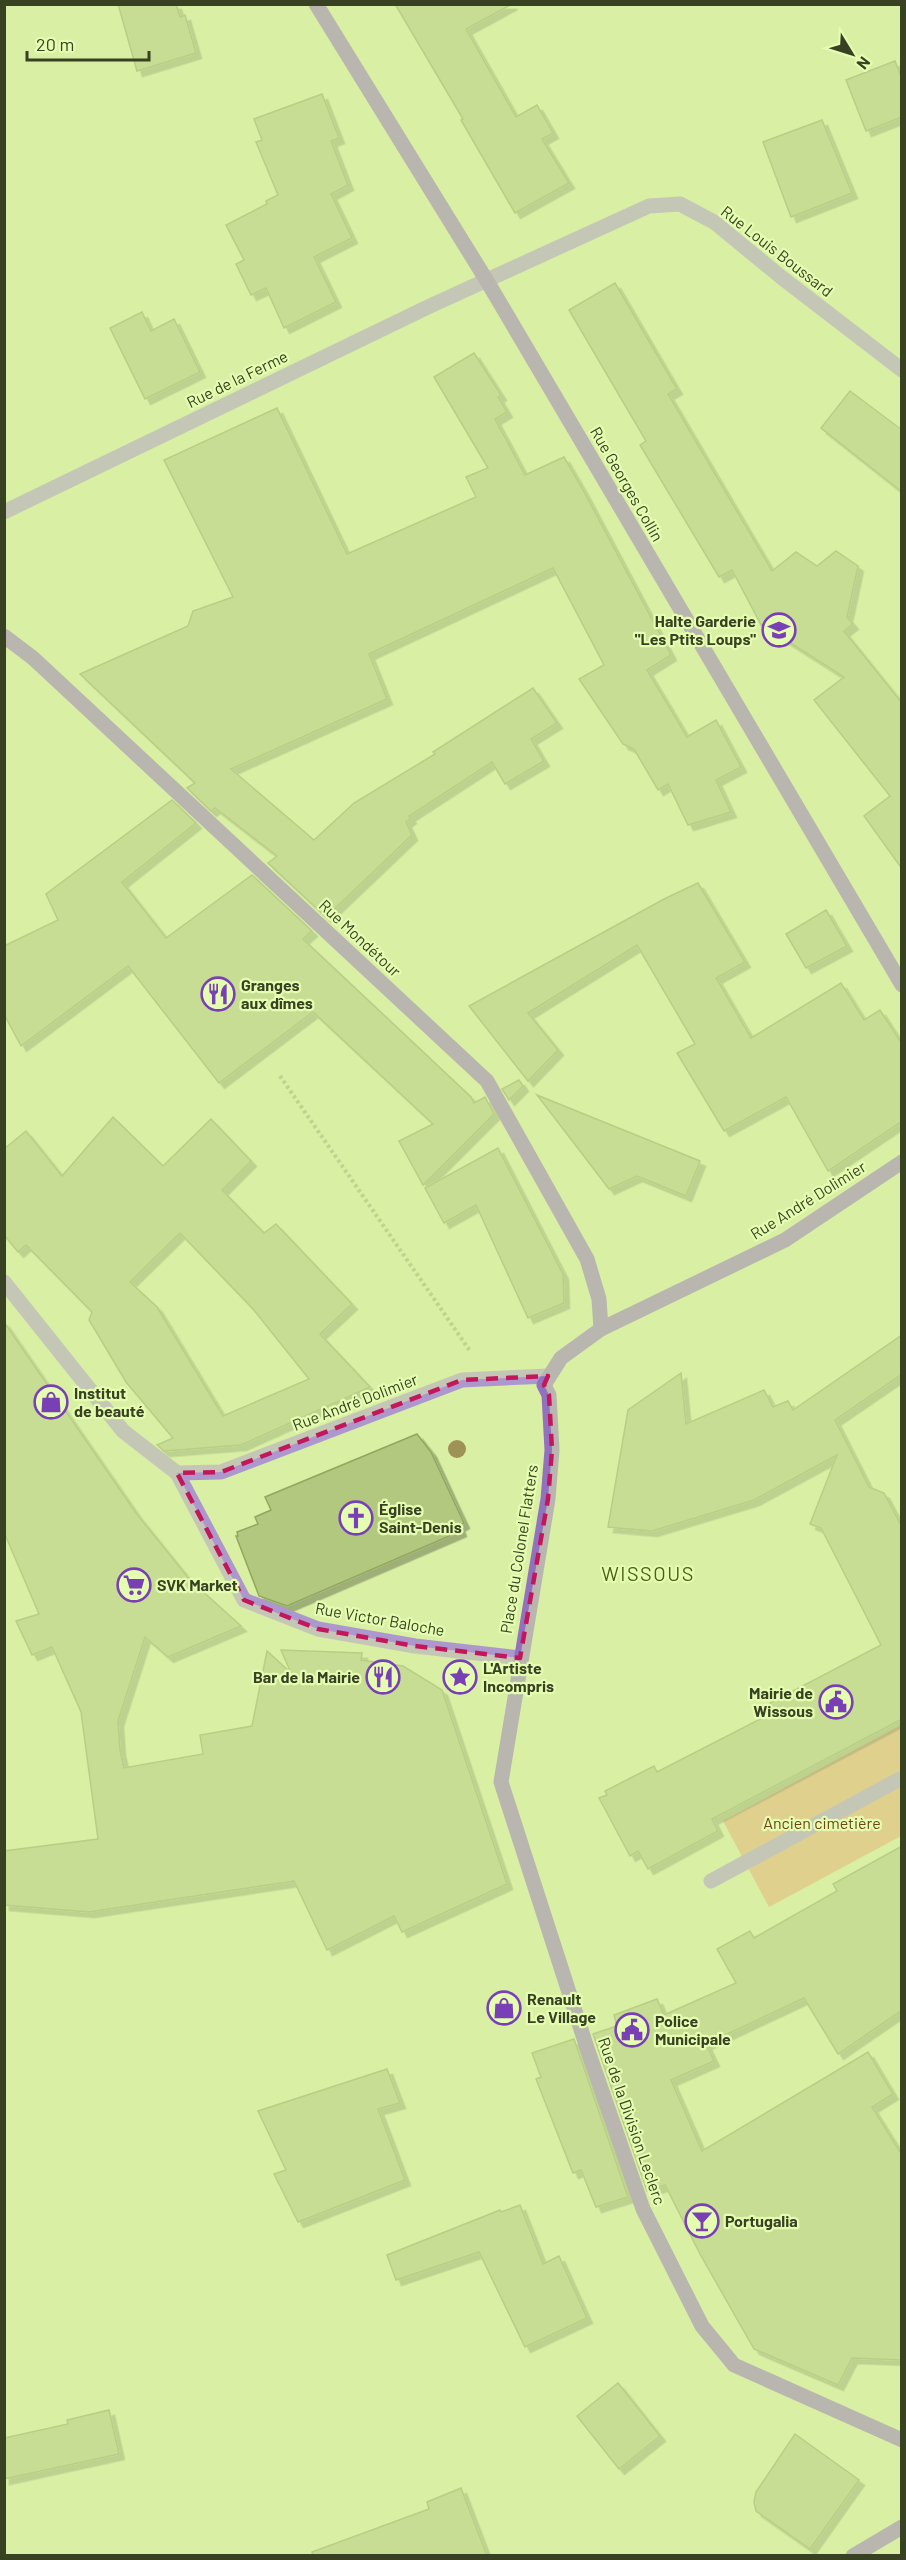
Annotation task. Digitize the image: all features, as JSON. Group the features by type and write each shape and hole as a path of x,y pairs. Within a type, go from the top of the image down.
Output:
{"street":[{"name":"Rue Georges Collin","path":"315,4 487,281 902,985"},
{"name":"Rue Louis Boussard","path":"487,281 649,206 680,204 714,222 902,370"},
{"name":"Rue de la Ferme","path":"4,512 487,281"},
{"name":"Rue Mondétour","path":"4,636 33,658 487,1081 586,1259 599,1299 601,1329"},
{"name":"Rue André Dolimier","path":"601,1329 784,1240 902,1162"},
{"name":"Rue Victor Baloche","path":"4,1282 123,1431 177,1473 244,1600 318,1629 415,1646 520,1658"},
{"path":"548,1376 561,1358 601,1329"},
{"name":"Rue André Dolimier","path":"177,1473 221,1472 462,1380 548,1376"},
{"name":"Place du Colonel Flatters","path":"520,1658 548,1499 552,1450 549,1395 544,1385 548,1376"},
{"name":"Rue de la Division Leclerc","path":"520,1658 501,1782 585,2041 643,2209 702,2326 734,2365 902,2440"},
{"path":"711,1881 901,1777"},
{"path":"853,2556 902,2527"}],"path":[{"path":"279,1076 467,1343 482,1379"}],"highlighted area":[{"path":"548,1376 544,1385 549,1395 552,1450 548,1499 520,1658 415,1646 318,1629 244,1600 177,1473 221,1472 462,1380"}],"green space":[{"name":"Ancien cimetière","path":"901,1725 901,1836 769,1907 723,1821"}],"building":[{"path":"118,4 176,4 180,17 185,15 196,53 137,71"},
{"path":"395,4 512,4 466,29 516,117 537,105 553,133 542,139 569,183 515,213"},
{"path":"895,61 902,79 902,117 866,131 846,80"},
{"path":"322,94 339,138 331,141 348,185 331,194 352,238 314,257 336,302 284,328 266,288 251,295 236,264 244,260 226,225 267,204 266,201 278,195 256,142 262,140 254,119"},
{"path":"822,120 852,193 791,217 763,142"},
{"path":"615,283 677,389 668,394 772,571 796,552 817,566 836,551 858,566 847,617 853,624 844,631 902,703 902,869 864,816 890,796 814,700 844,677 775,633 768,638 732,570 719,577 640,445 646,441 569,310"},
{"path":"142,312 151,331 174,319 200,372 145,399 110,328"},
{"path":"474,353 501,395 498,397 507,412 495,419 525,475 564,457 582,488 671,655 647,670 687,737 716,720 741,767 716,780 731,812 688,825 668,784 658,790 634,749 623,744 579,679 604,665 553,568 369,654 387,699 231,769 314,840 354,803 435,754 433,752 533,688 557,723 531,739 544,761 505,784 492,762 409,816 411,818 406,822 412,835 326,917 268,863 277,856 215,808 211,811 187,788 195,783 80,674 188,626 193,611 233,597 164,460 277,408 347,554 476,497 466,477 488,468 434,377"},
{"path":"850,391 902,430 902,492 821,428"},
{"path":"172,800 196,823 122,882 166,938 252,875 312,931 303,939 471,1097 474,1103 485,1097 494,1114 423,1185 399,1141 433,1124 313,1012 219,1083 128,966 21,1046 4,1014 4,946 58,920 46,894"},
{"path":"698,883 745,962 716,978 751,1038 841,983 864,1020 880,1010 902,1044 902,1121 828,1171 786,1097 724,1131 677,1053 695,1044 637,945 528,1013 558,1050 528,1081 469,1006 666,898"},
{"path":"826,910 847,946 806,968 786,934"},
{"path":"519,1080 523,1086 509,1100 502,1089"},
{"path":"537,1095 700,1161 686,1196 637,1176 609,1189"},
{"path":"113,1117 163,1166 211,1119 251,1161 222,1190 264,1233 276,1224 352,1304 320,1334 370,1387 241,1445 164,1451 157,1445 173,1438 126,1382 89,1320 92,1312 26,1245 18,1252 4,1235 4,1149 26,1131 62,1176","holes":["180,1233 253,1309 309,1379 223,1416 157,1307 130,1282"]},
{"path":"498,1148 563,1274 564,1303 528,1318 476,1205 444,1223 425,1188"},
{"path":"4,1322 136,1513 190,1580 241,1626 168,1657 145,1637 118,1721 124,1768 203,1754 200,1735 252,1726 267,1651 291,1673 281,1650 362,1653 361,1660 403,1666 442,1690 507,1884 402,1932 394,1916 327,1950 294,1881 89,1912 4,1905 4,1851 98,1839 81,1712 52,1647 32,1655 16,1621 39,1614 4,1532"},
{"path":"902,1335 902,1374 835,1420 869,1487 884,1493 902,1527 902,1719 712,1819 718,1831 648,1869 638,1851 630,1856 599,1798 607,1795 605,1791 654,1766 657,1772 774,1712 770,1703 881,1645 821,1528 810,1524 837,1455 754,1500 652,1531 608,1527 628,1410 681,1373 686,1424 764,1390 773,1407 788,1401 793,1410"},
{"name":"Église Saint-Denis","path":"417,1434 431,1452 464,1523 459,1526 461,1531 287,1606 259,1596 236,1536 238,1536 237,1532 258,1524 255,1517 271,1510 265,1497"},
{"path":"902,1846 902,2010 838,2054 804,1998 706,2044 714,2061 671,2080 702,2151 868,2052 893,2094 872,2107 902,2155 902,2360 852,2358 838,2385 754,2349 700,2254 665,2185 647,2191 593,2034 617,2026 614,2015 657,1999 664,2015 736,1983 717,1949 750,1931 754,1938 837,1891 833,1884"},
{"path":"574,2039 628,2197 596,2207 581,2170 573,2173 536,2079 541,2077 532,2053"},
{"path":"387,2069 400,2103 378,2109 405,2180 298,2222 274,2174 286,2170 258,2111"},
{"path":"520,2205 543,2264 559,2256 587,2318 525,2347 479,2252 396,2280 387,2255 500,2210 501,2212"},
{"path":"618,2383 660,2436 619,2469 577,2416"},
{"path":"109,2410 119,2454 4,2479 4,2438 68,2424 67,2420"},
{"path":"795,2434 859,2480 810,2549 756,2511 754,2502 756,2492"},
{"path":"461,2488 487,2556 313,2556 312,2552 429,2509 427,2502"}],"place":[{"name":"Halte Garderie \"Les Ptits Loups\"","path":"779,630"},
{"name":"Granges aux dîmes","path":"218,994"},
{"name":"Institut de beauté","path":"51,1402"},
{"name":"Église Saint-Denis","path":"356,1518"},
{"name":"SVK Market","path":"134,1585"},
{"name":"Bar de la Mairie","path":"383,1677"},
{"name":"L'Artiste Incompris","path":"460,1677"},
{"name":"Mairie de Wissous","path":"836,1702"},
{"name":"Renault Le Village","path":"504,2008"},
{"name":"Police Municipale","path":"632,2030"},
{"name":"Portugalia","path":"702,2221"}],"district":[{"name":"WISSOUS","path":"648,1574"}]}
